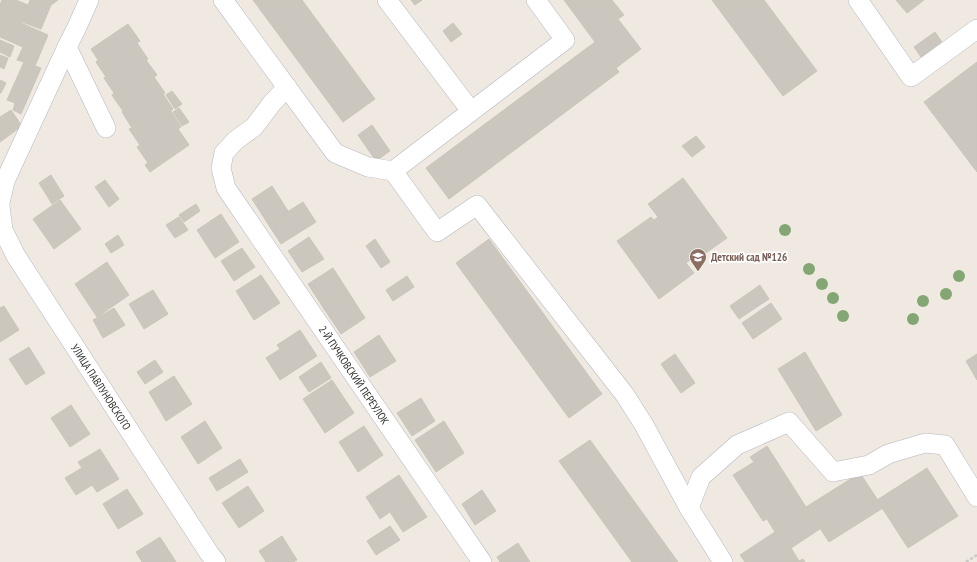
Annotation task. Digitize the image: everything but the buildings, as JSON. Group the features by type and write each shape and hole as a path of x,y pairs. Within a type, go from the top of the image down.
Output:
{"street":[{"name":"УЛИЦА ПАВЛУНОВСКОГО","path":"89,0 5,181 0,204 3,230 16,256 216,562"},
{"path":"223,0 335,154 368,167 393,171 437,232 477,206 625,395 644,425 689,508 723,562"},
{"path":"387,0 471,111"},
{"path":"393,171 565,40 536,0"},
{"path":"858,0 911,78 977,29"},
{"path":"67,47 106,128"},
{"name":"2-Й ПУЧКОВСКИЙ ПЕРЕУЛОК","path":"286,87 254,127 236,140 224,153 221,168 226,188 482,562"},
{"path":"689,508 701,477 737,445 789,422 834,472 869,464 888,454 925,443 945,445 977,498"}],"path":[{"path":"966,562 977,555"}],"place":[{"name":"Детский сад №126","path":"698,272"}]}
